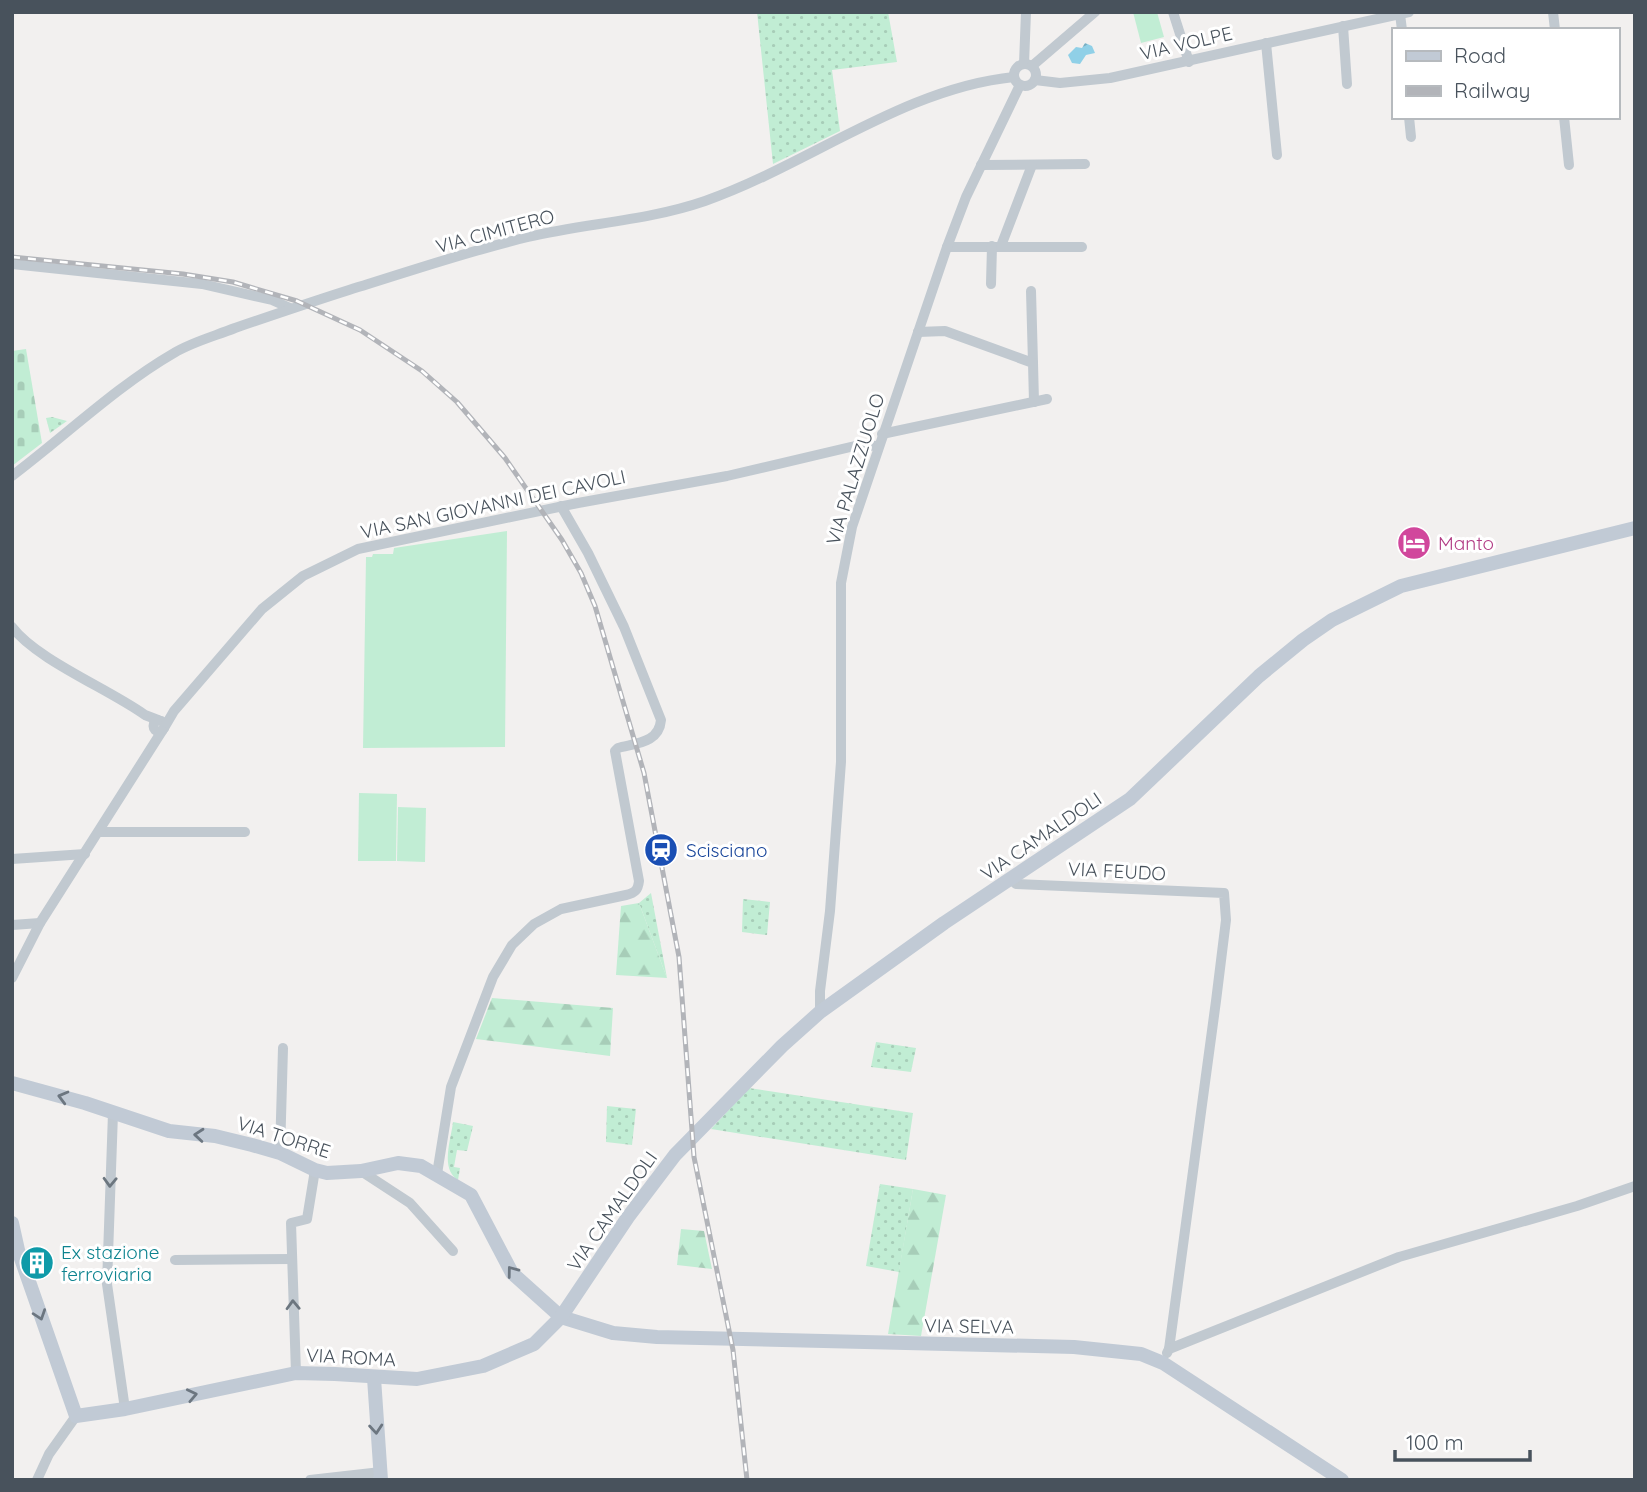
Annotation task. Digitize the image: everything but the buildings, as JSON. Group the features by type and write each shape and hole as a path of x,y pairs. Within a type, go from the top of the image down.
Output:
{"street":[{"path":"1026,12 1028,65 1036,72 1035,80 1027,87 1017,81 1017,66 1028,65 1095,12"},
{"path":"1173,12 1189,61"},
{"name":"VIA VOLPE","path":"1035,80 1060,83 1110,78 1405,13"},
{"path":"1343,26 1347,84"},
{"path":"1266,43 1277,155"},
{"name":"VIA CIMITERO","path":"12,476 138,377 175,352 290,309 528,237 637,218 702,202 778,171 878,120 935,96 982,80 1017,81"},
{"name":"VIA PALAZZUOLO","path":"821,1012 820,991 830,911 841,762 841,583 852,527 947,247 1017,81"},
{"path":"1409,119 1411,137"},
{"path":"1564,119 1569,165"},
{"path":"982,164 1085,164"},
{"path":"991,284 996,246 1032,165"},
{"path":"947,247 1082,247"},
{"path":"12,264 202,284 264,298 290,309"},
{"path":"1031,291 1034,402"},
{"path":"918,332 945,331 1033,363"},
{"path":"883,434 1047,399"},
{"name":"VIA SAN GIOVANNI DEI CAVOLI","path":"12,978 40,923 150,748 158,725 174,711 262,609 303,576 358,549 561,506 727,476 859,445 878,446"},
{"path":"437,1174 451,1087 493,977 512,945 522,933 547,915 577,904 634,893 638,888 639,881 615,751 653,737 659,732 661,720 619,615 561,506"},
{"name":"VIA CAMALDOLI","path":"561,1317 628,1217 676,1156 782,1046 821,1012 944,923 1130,799 1259,676 1303,640 1332,620 1401,586 1635,528"},
{"path":"12,627 33,647 158,725"},
{"path":"99,832 245,832"},
{"path":"12,859 85,854"},
{"name":"VIA FEUDO","path":"1011,879 1016,884 1224,894 1226,920 1169,1349"},
{"path":"12,925 40,923"},
{"path":"280,1153 283,1048"},
{"name":"VIA TORRE","path":"12,1083 85,1103 169,1131 225,1138 280,1153 316,1170 341,1174 377,1166 411,1163 437,1174 471,1195 512,1273 561,1317"},
{"path":"113,1113 107,1284 125,1409"},
{"path":"296,1373 291,1223 307,1219 316,1170"},
{"path":"360,1171 410,1203 453,1251"},
{"path":"1163,1363 1169,1349 1399,1257 1577,1206 1635,1186"},
{"path":"12,1223 15,1251 76,1416 49,1454 37,1480"},
{"path":"175,1260 292,1259"},
{"name":"VIA SELVA","path":"561,1317 613,1333 635,1335 1074,1347 1140,1354 1163,1363 1342,1480"},
{"name":"VIA ROMA","path":"76,1416 125,1409 296,1373 417,1379 483,1366 534,1344 561,1317"},
{"path":"310,1480 381,1476 374,1378"}],"green space":[{"path":"757,12 888,12 897,62 832,70 840,131 773,164"},
{"path":"1133,12 1157,12 1164,37 1141,43"},
{"path":"26,349 42,443 12,466 12,351"},
{"path":"46,418 67,421 50,433"},
{"path":"507,531 505,747 363,748 366,557 372,557 373,554 393,554 394,548"},
{"path":"359,793 397,794 396,861 358,861"},
{"path":"398,807 426,808 425,862 397,861"},
{"path":"651,893 667,978 639,903"},
{"path":"743,899 770,902 767,935 742,932"},
{"path":"639,903 667,978 616,975 621,906"},
{"path":"492,998 613,1008 610,1056 476,1039"},
{"path":"876,1042 916,1048 911,1072 871,1067"},
{"path":"749,1088 913,1113 906,1160 711,1129"},
{"path":"607,1106 636,1109 632,1145 606,1142"},
{"path":"453,1122 473,1126 467,1151 457,1150 454,1167 460,1168 458,1180 449,1169 448,1162"},
{"path":"880,1184 913,1189 899,1272 866,1266"},
{"path":"913,1189 946,1195 921,1336 888,1334"},
{"path":"681,1229 704,1231 712,1269 677,1265"}],"water":[{"path":"1085,43 1092,46 1095,53 1086,55 1080,64 1072,63 1068,55 1076,47 1082,48"}],"railway":[{"path":"12,257 183,274 233,282 297,301 360,330 422,371 457,402 505,458 562,540 581,573 595,606 644,773 679,957 694,1157 733,1350 747,1480"}],"place":[{"name":"Manto","path":"1414,543"},
{"name":"Scisciano","path":"661,850"},
{"name":"Ex stazione ferroviaria","path":"37,1263"}]}
